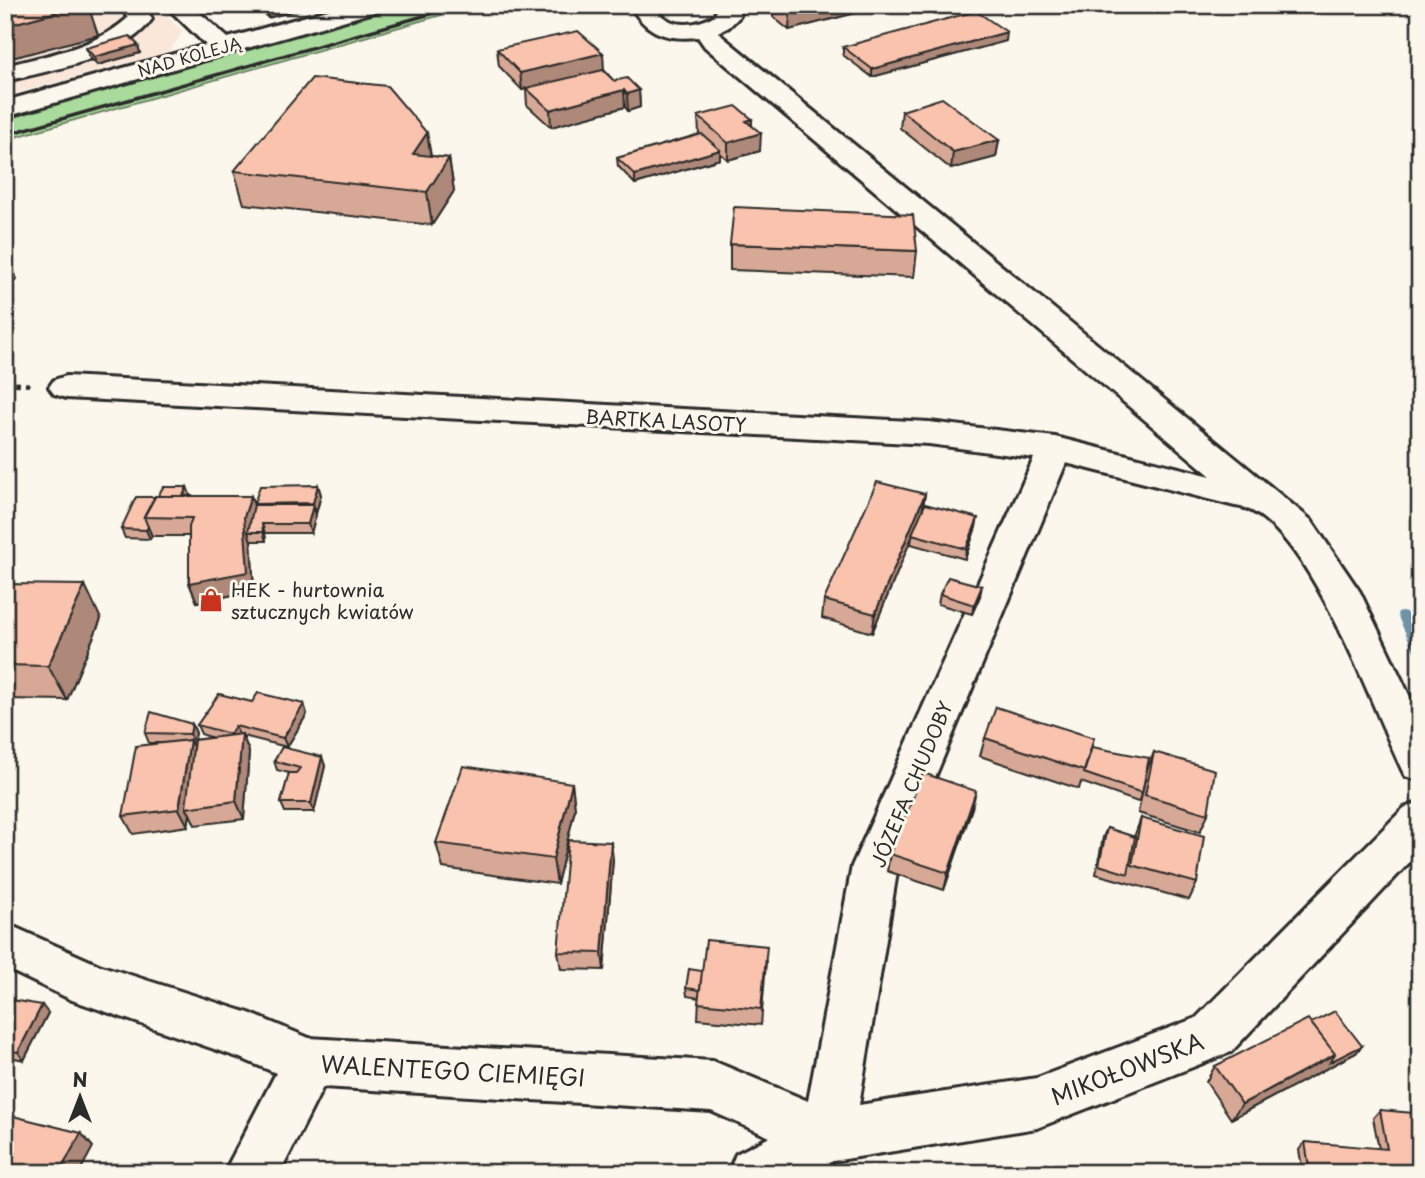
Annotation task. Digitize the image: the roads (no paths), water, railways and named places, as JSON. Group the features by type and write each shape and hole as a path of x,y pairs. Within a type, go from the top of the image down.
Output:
{"street":[{"path":"5,75 112,42 133,28 140,19 132,5"},
{"path":"177,5 222,46"},
{"name":"NAD KOLEJĄ","path":"5,109 373,5"},
{"path":"650,5 648,15 660,25 684,30 703,29 726,18 729,13 727,5"},
{"path":"703,29 714,42 1298,529 1341,592 1420,764"},
{"name":"BARTKA LASOTY","path":"66,387 929,433 1055,449 1236,494 1260,496"},
{"name":"JÓZEFA CHUDOBY","path":"828,1136 875,866 1055,449"},
{"name":"MIKOŁOWSKA","path":"755,1173 828,1136 1037,1103 1213,1035 1420,821"},
{"name":"WALENTEGO CIEMIĘGI","path":"5,944 89,984 249,1037 309,1062 713,1086 828,1136"},
{"path":"251,1173 309,1062"}],"waterway":[{"path":"1414,582 1420,562"},
{"path":"1402,615 1420,652"}],"railway":[{"path":"5,135 462,5"}],"place":[{"name":"HEK - hurtownia sztucznych kwiatów","path":"211,600"}]}
